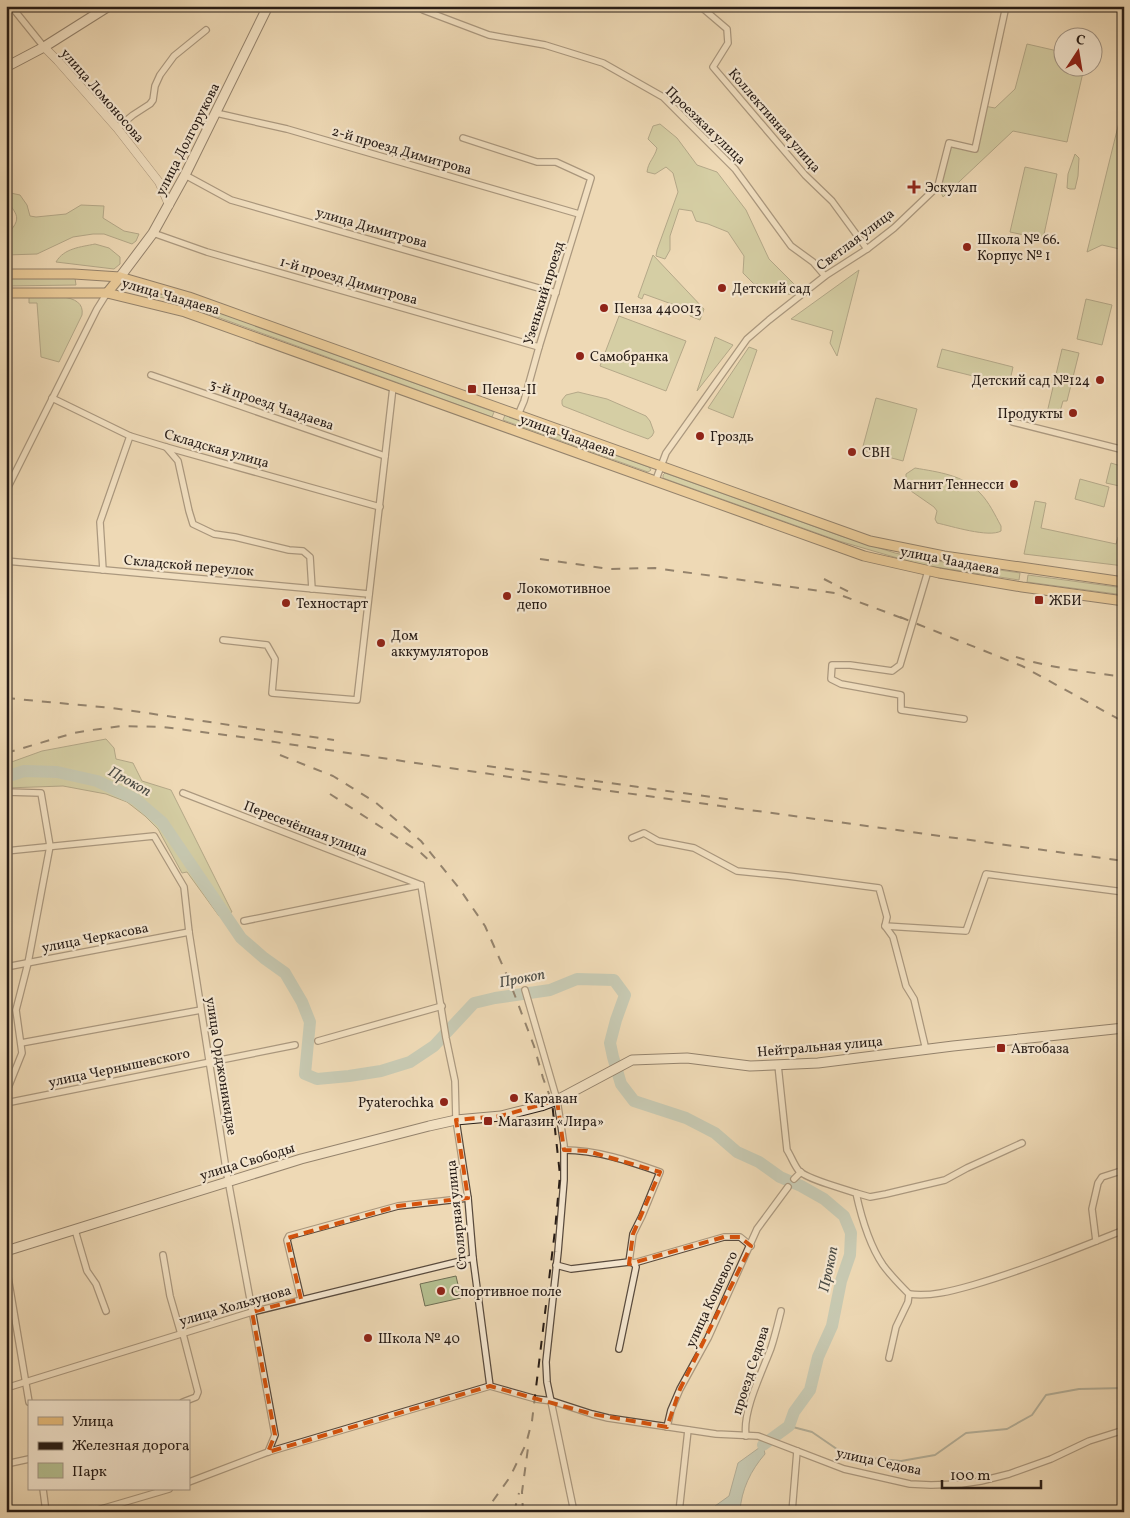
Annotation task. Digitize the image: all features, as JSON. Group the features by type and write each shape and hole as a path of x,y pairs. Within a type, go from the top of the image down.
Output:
{"main road":[{"name":"улица Долгорукова","path":"120,277 153,233 186,175 268,6"},
{"path":"6,67 44,47 105,7"},
{"name":"улица Чаадаева","path":"6,274 79,274 120,277 189,297 518,416 870,540 944,556 1124,582"},
{"path":"107,293 120,277"},
{"name":"улица Чаадаева","path":"6,293 107,293 185,312 864,556 928,571 1022,587 1124,600"},
{"name":"Нейтральная улица","path":"501,1116 557,1100 632,1060 687,1058 750,1066 818,1063 1124,1028"},
{"name":"улица Свободы","path":"6,1251 300,1159 456,1120 501,1116"}],"street":[{"name":"улица Ломоносова","path":"11,6 44,47 117,128 159,182 169,205"},
{"name":"Проезжая улица","path":"418,6 423,10 489,36 545,45 603,63 663,97 735,169 791,246 813,262 825,276"},
{"name":"Коллективная улица","path":"700,6 727,29 728,44 713,67 804,175 832,201 867,248"},
{"name":"Светлая улица","path":"655,482 666,452 748,339 825,276 894,228 938,186 949,143 975,149 1006,6"},
{"path":"117,128 150,104 153,100 155,86 160,75 174,56 206,30"},
{"name":"2-й проезд Димитрова","path":"216,113 287,129 579,214"},
{"name":"Узенький проезд","path":"463,138 537,162 556,162 592,178 579,214 518,416"},
{"name":"улица Димитрова","path":"186,175 231,200 556,293"},
{"name":"1-й проезд Димитрова","path":"153,233 207,252 539,347"},
{"path":"6,491 97,309 107,293"},
{"name":"3-й проезд Чаадаева","path":"151,375 385,456"},
{"path":"223,640 268,645 275,659 272,693 357,700 393,387"},
{"name":"Складская улица","path":"52,398 130,436 380,507"},
{"path":"1013,422 1124,450"},
{"path":"103,570 100,522 130,436"},
{"path":"166,447 178,461 193,524 214,534 289,550 303,551 310,558 312,589"},
{"name":"Складской переулок","path":"6,561 369,594"},
{"path":"928,571 900,665 892,671 850,665 832,665 831,679 842,684 901,694 901,710 964,719"},
{"path":"6,792 42,793 50,846 28,962 16,1010 22,1053 6,1093"},
{"name":"Пересечённая улица","path":"183,793 421,885"},
{"path":"632,838 644,833 658,841 694,848 737,871 879,888 886,917 885,926 892,936 906,986 914,999 926,1050"},
{"name":"улица Орджоникидзе","path":"50,846 154,836 184,888 189,932 228,1182 275,1435 268,1452"},
{"path":"6,851 50,846"},
{"path":"885,926 966,931 986,874 1124,892"},
{"path":"244,921 421,885 442,1006 318,1041"},
{"name":"улица Черкасова","path":"6,967 189,932"},
{"path":"525,990 557,1100 564,1150 564,1180 546,1362 547,1382 574,1512"},
{"name":"Столярная улица","path":"442,1006 446,1038 455,1081 456,1120 468,1198 473,1258 490,1386"},
{"path":"21,1043 201,1010"},
{"name":"улица Чернышевского","path":"6,1103 295,1045"},
{"path":"778,1065 787,1150 801,1172 856,1193 870,1197 945,1180 1022,1143"},
{"path":"564,1150 586,1151 631,1162 660,1172 642,1216 632,1234 632,1262 636,1268 619,1349"},
{"path":"1096,1241 1092,1209 1098,1183 1102,1177 1124,1170"},
{"path":"794,1179 801,1172"},
{"name":"улица Кошевого","path":"667,1427 671,1410 680,1389 708,1338 758,1230 788,1187"},
{"path":"856,1193 861,1212 882,1264 909,1294 922,1296 962,1288 1002,1276 1124,1230"},
{"path":"301,1299 287,1240 289,1236 398,1206 468,1198"},
{"path":"75,1230 87,1271 96,1284 106,1311"},
{"path":"556,1265 571,1268 632,1262 724,1237 740,1237 751,1246"},
{"path":"163,1255 170,1296 198,1392 197,1396 190,1400"},
{"name":"улица Хользунова","path":"6,1388 252,1312 473,1258"},
{"path":"6,1265 29,1400"},
{"path":"889,1358 896,1327 908,1302 909,1294"},
{"name":"проезд Седова","path":"746,1436 745,1426 753,1397 772,1346 781,1311"},
{"path":"190,1482 268,1452 490,1386 536,1399 552,1401 592,1414 688,1430 746,1436"},
{"path":"679,1512 688,1430"},
{"name":"улица Седова","path":"746,1436 758,1436 844,1469 910,1484 961,1484 1009,1474 1051,1459 1089,1441 1123,1430"},
{"path":"792,1512 797,1451"},
{"path":"6,1464 28,1459"},
{"path":"43,1490 46,1512"},
{"path":"91,1512 166,1490"}],"highlighted area":[{"path":"557,1100 564,1150 587,1151 660,1172 633,1234 629,1264 724,1237 740,1237 751,1246 680,1389 667,1427 592,1414 490,1386 268,1452 275,1435 252,1312 301,1299 287,1238 398,1206 468,1198 456,1120 501,1116"}],"green space":[{"path":"1027,44 1052,50 1052,78 1082,78 1067,142 1013,131 943,197 938,186 949,143 975,149 984,106 995,108 1015,89"},
{"path":"1124,102 1124,250 1102,245 1087,252"},
{"path":"660,124 677,138 697,165 717,172 746,210 769,259 798,288 796,295 787,294 775,286 754,284 743,273 744,256 728,232 696,221 692,211 679,209 670,236 670,250 665,259 656,256 678,192 673,173 666,167 655,174 647,172 657,148 648,139 653,126"},
{"path":"1075,154 1079,158 1078,176 1075,189 1070,189 1067,188 1068,174"},
{"path":"1025,167 1057,174 1043,239 1010,232"},
{"path":"6,192 20,195 27,205 30,216 36,217 66,214 81,205 104,206 103,218 124,231 139,234 136,241 132,244 104,234 93,234 73,237 37,254 6,255 6,235 13,228 17,217 9,204"},
{"path":"95,244 109,248 120,257 120,264 114,269 56,262 59,257 68,251"},
{"path":"653,255 704,309 700,320 690,316 691,311 644,294 642,299 638,297"},
{"path":"859,270 837,356 830,343 833,331 791,319"},
{"path":"6,278 75,278 76,285 6,286"},
{"path":"130,285 174,296 494,412 492,417 168,299 129,290"},
{"path":"29,297 63,297 78,302 81,307 82,315 59,362 41,357 37,303 29,303"},
{"path":"1086,299 1112,305 1102,345 1077,339"},
{"path":"619,316 686,341 666,391 600,366"},
{"path":"715,337 733,345 697,391"},
{"path":"749,347 757,350 733,418 708,408"},
{"path":"942,349 1013,367 1009,385 937,367"},
{"path":"1062,349 1079,353 1067,401 1063,401 1059,415 1056,414 1055,419 1046,417"},
{"path":"578,392 607,399 646,416 654,432 652,436 648,439 563,406 562,400 566,395"},
{"path":"876,398 917,409 903,461 862,450"},
{"path":"505,415 649,467 651,470 648,472 503,420"},
{"path":"1111,463 1124,467 1124,487 1106,483"},
{"path":"915,468 950,475 974,487 989,504 1001,526 1001,531 995,533 979,532 937,523 935,519 937,511 934,507 911,491 906,484 906,474"},
{"path":"665,473 841,536 895,553 923,559 1020,573 1019,580 922,565 839,541 663,478"},
{"path":"1080,479 1109,487 1104,507 1075,499"},
{"path":"1035,501 1046,503 1041,528 1116,544 1118,537 1124,538 1124,566 1024,554"},
{"path":"1028,575 1124,588 1124,595 1027,582"},
{"path":"106,739 114,748 116,759 133,763 142,781 171,790 232,912 219,916 187,872 182,873 158,829 127,802 106,794 63,786 6,788 6,764 42,751"},
{"name":"Спортивное поле","path":"456,1276 461,1298 425,1306 420,1284"}],"water":[{"path":"763,1445 765,1454 755,1467 748,1481 742,1496 740,1512 714,1512 715,1506 729,1496 738,1463"}],"waterway":[{"name":"Прокоп","path":"6,777 24,771 57,772 97,781 135,799 162,822 241,938 285,973 302,1002 310,1022 305,1074 317,1079 381,1071 410,1062 434,1046 474,1003 550,990 577,979 614,980 625,995 610,1043 621,1084 634,1101 686,1118 715,1133 737,1152 759,1162 780,1177 824,1199 844,1216 851,1233 850,1255 841,1281 832,1326 818,1357 810,1390 794,1412 789,1426 763,1445"},
{"path":"789,1426 812,1432 847,1456 901,1461 935,1455 966,1433 1007,1429 1032,1415 1046,1395 1079,1389 1124,1388"}],"railway":[{"path":"540,559 610,569 655,568 835,593 907,620"},
{"path":"824,579 851,593"},
{"path":"900,617 1022,666 1124,722"},
{"path":"1016,657 1056,667 1124,677"},
{"path":"6,698 112,708 334,740"},
{"path":"6,753 74,733 92,730 121,726 163,727 537,781 1124,861"},
{"path":"280,755 333,776 375,802 421,841 459,888 485,926 509,980 534,1046 552,1102 560,1175 532,1421 526,1444 510,1477 485,1512"},
{"path":"487,766 733,800"},
{"path":"330,794 421,853 433,864"},
{"path":"523,1512 522,1492 528,1448"},
{"path":"514,1512 519,1493"}],"place":[{"name":"Эскулап","path":"914,187"},
{"name":"Школа № 66. Корпус № 1","path":"967,247"},
{"name":"Детский сад","path":"722,288"},
{"name":"Пенза 440013","path":"604,308"},
{"name":"Самобранка","path":"580,356"},
{"name":"Детский сад №124","path":"1100,380"},
{"name":"Пенза-II","path":"472,389"},
{"name":"Продукты","path":"1073,413"},
{"name":"Гроздь","path":"700,436"},
{"name":"СВН","path":"852,452"},
{"name":"Магнит Теннесси","path":"1014,484"},
{"name":"Локомотивное депо","path":"507,596"},
{"name":"ЖБИ","path":"1039,600"},
{"name":"Техностарт","path":"286,603"},
{"name":"Дом аккумуляторов","path":"381,643"},
{"name":"Автобаза","path":"1001,1048"},
{"name":"Караван","path":"514,1098"},
{"name":"Pyaterochka","path":"444,1102"},
{"name":"Магазин «Лира»","path":"488,1121"},
{"name":"Спортивное поле","path":"441,1291"},
{"name":"Школа № 40","path":"368,1338"}]}
